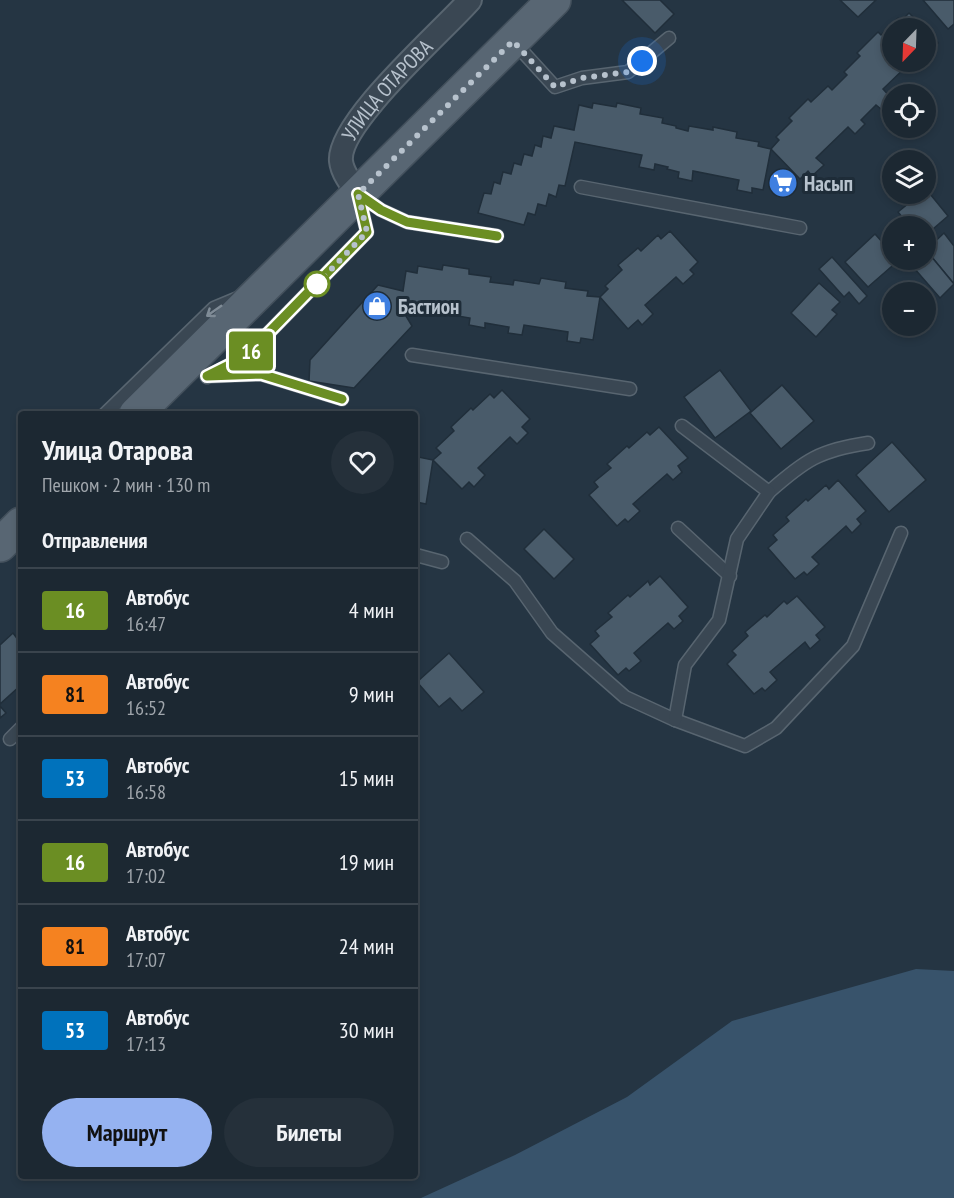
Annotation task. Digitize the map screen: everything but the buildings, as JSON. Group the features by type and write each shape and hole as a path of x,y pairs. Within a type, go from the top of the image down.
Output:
{"main road":[{"path":"139,411 196,371 266,285 554,0"},
{"path":"0,545 18,527"}],"street":[{"name":"УЛИЦА ОТАРОВА","path":"358,194 346,176 341,161 344,142 387,84 445,28 470,0"}],"lane":[{"path":"513,41 555,87 582,78 628,72 669,38"},
{"path":"580,187 800,228"},
{"path":"358,194 381,210 407,222 497,236"},
{"path":"196,371 245,357 367,232 358,194"},
{"path":"108,411 214,308 266,285"},
{"path":"412,356 630,389"},
{"path":"196,371 261,374 342,399"},
{"path":"682,426 770,492"},
{"path":"675,720 685,665 718,620 737,539 770,492 796,467 833,448 868,443"},
{"path":"678,528 730,576"},
{"path":"467,539 515,582 552,633 625,697 675,720 745,746 776,728 853,646 901,533"},
{"path":"418,556 442,562"},
{"path":"10,739 18,731"}],"water":[{"path":"916,969 954,971 954,1198 421,1198 515,1155 627,1097 732,1021"}],"bus line":[{"name":"16","path":"342,399 261,374 207,376 245,357 367,232 358,194 381,210 407,222 497,236"}],"place":[{"name":"Насып","path":"783,183"},
{"name":"Бастион","path":"377,306"}],"route":[{"path":"317,284 367,232 358,194 513,41 555,87 582,78 628,72 642,61"}]}
